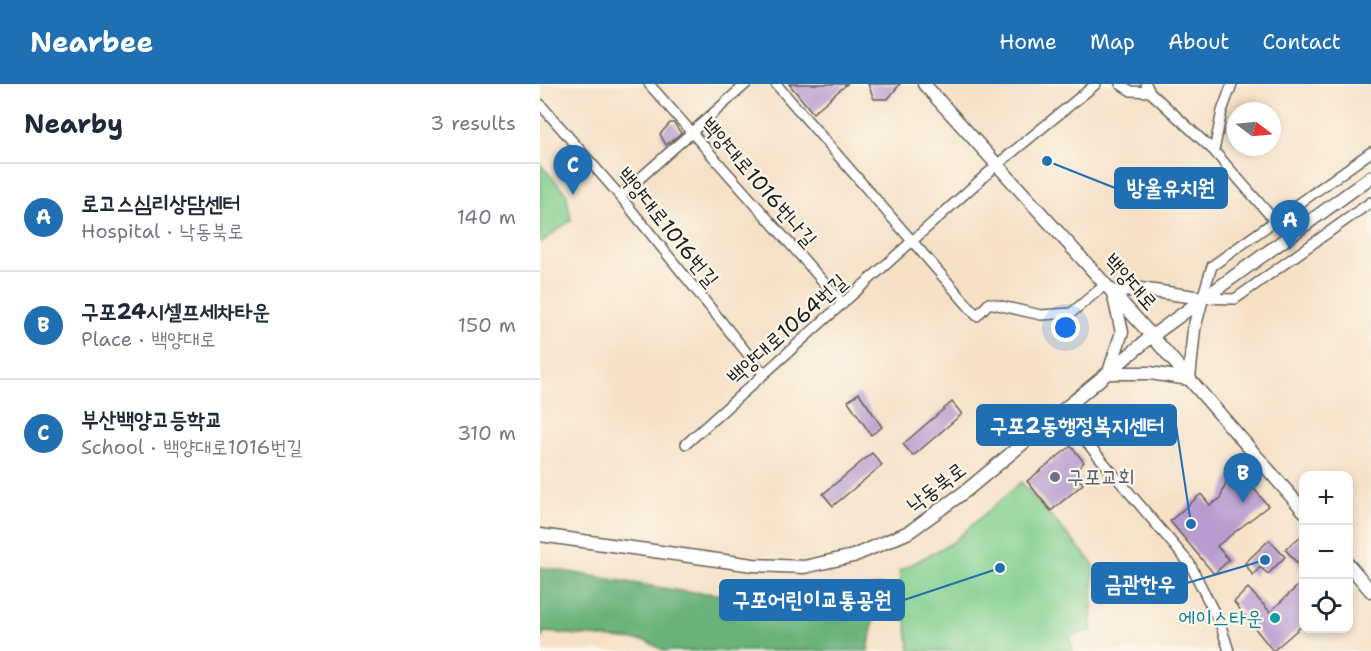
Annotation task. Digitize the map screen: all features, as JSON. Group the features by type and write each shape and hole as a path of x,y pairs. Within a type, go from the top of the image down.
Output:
{"main road":[{"name":"백양대로","path":"924,84 1152,336 1299,506"},
{"name":"낙동북로","path":"540,535 753,565 804,567 853,556 909,532 967,489 1152,336 1230,277 1371,177"},
{"path":"1109,288 1140,289 1202,298 1194,329 1189,379 1150,373 1108,373 1122,332 1109,288"},
{"path":"1353,570 1371,591"}],"street":[{"name":"백양대로1016번나길","path":"649,84 843,304"},
{"path":"620,196 746,84"},
{"path":"776,84 977,316 988,303 1041,315 1071,313 1109,288"},
{"name":"백양대로1064번길","path":"686,444 998,164 1096,84"},
{"path":"1120,84 1131,91 1148,88 1214,151 1275,221"},
{"path":"1214,151 1222,111 1232,84"},
{"name":"백양대로1016번길","path":"540,105 620,196 764,374"},
{"path":"1368,204 1234,299 1202,298 1212,266 1371,152"},
{"path":"1060,411 1190,564 1221,626 1229,651"}],"green space":[{"path":"540,164 566,193 571,220 540,243"},
{"path":"1021,482 1094,565 1091,631 1069,636 1073,651 910,651 899,571 952,543"},
{"path":"540,567 680,591 805,601 880,585 868,651 664,651 647,641 544,632 540,641"}],"building":[{"path":"789,84 847,84 813,113"},
{"path":"868,84 900,84 888,99 874,99"},
{"path":"670,123 674,123 681,133 666,145 660,134"},
{"path":"859,393 882,427 871,435 848,401"},
{"path":"952,402 962,414 913,456 903,444"},
{"name":"구포교회","path":"1071,446 1084,462 1075,472 1083,484 1051,511 1027,481"},
{"path":"872,453 882,465 833,506 823,494"},
{"path":"1239,470 1268,506 1217,546 1229,560 1214,574 1170,521 1201,494 1210,505 1220,499 1227,480"},
{"path":"1299,538 1299,565 1285,549"},
{"path":"1269,540 1285,557 1268,574 1260,567 1253,576 1245,563"},
{"name":"에이스타운","path":"1299,585 1299,628 1273,651 1234,602 1248,588 1270,612"}],"place":[{"name":"방울유치원","path":"1047,161"},
{"name":"부산백양고등학교","path":"573,195"},
{"name":"로고스심리상담센터","path":"1290,250"},
{"name":"구포교회","path":"1055,477"},
{"name":"구포24시셀프세차타운","path":"1243,503"},
{"name":"구포2동행정복지센터","path":"1191,524"},
{"name":"금관한우","path":"1265,560"},
{"name":"구포어린이교통공원","path":"1000,568"},
{"name":"에이스타운","path":"1275,618"}]}
